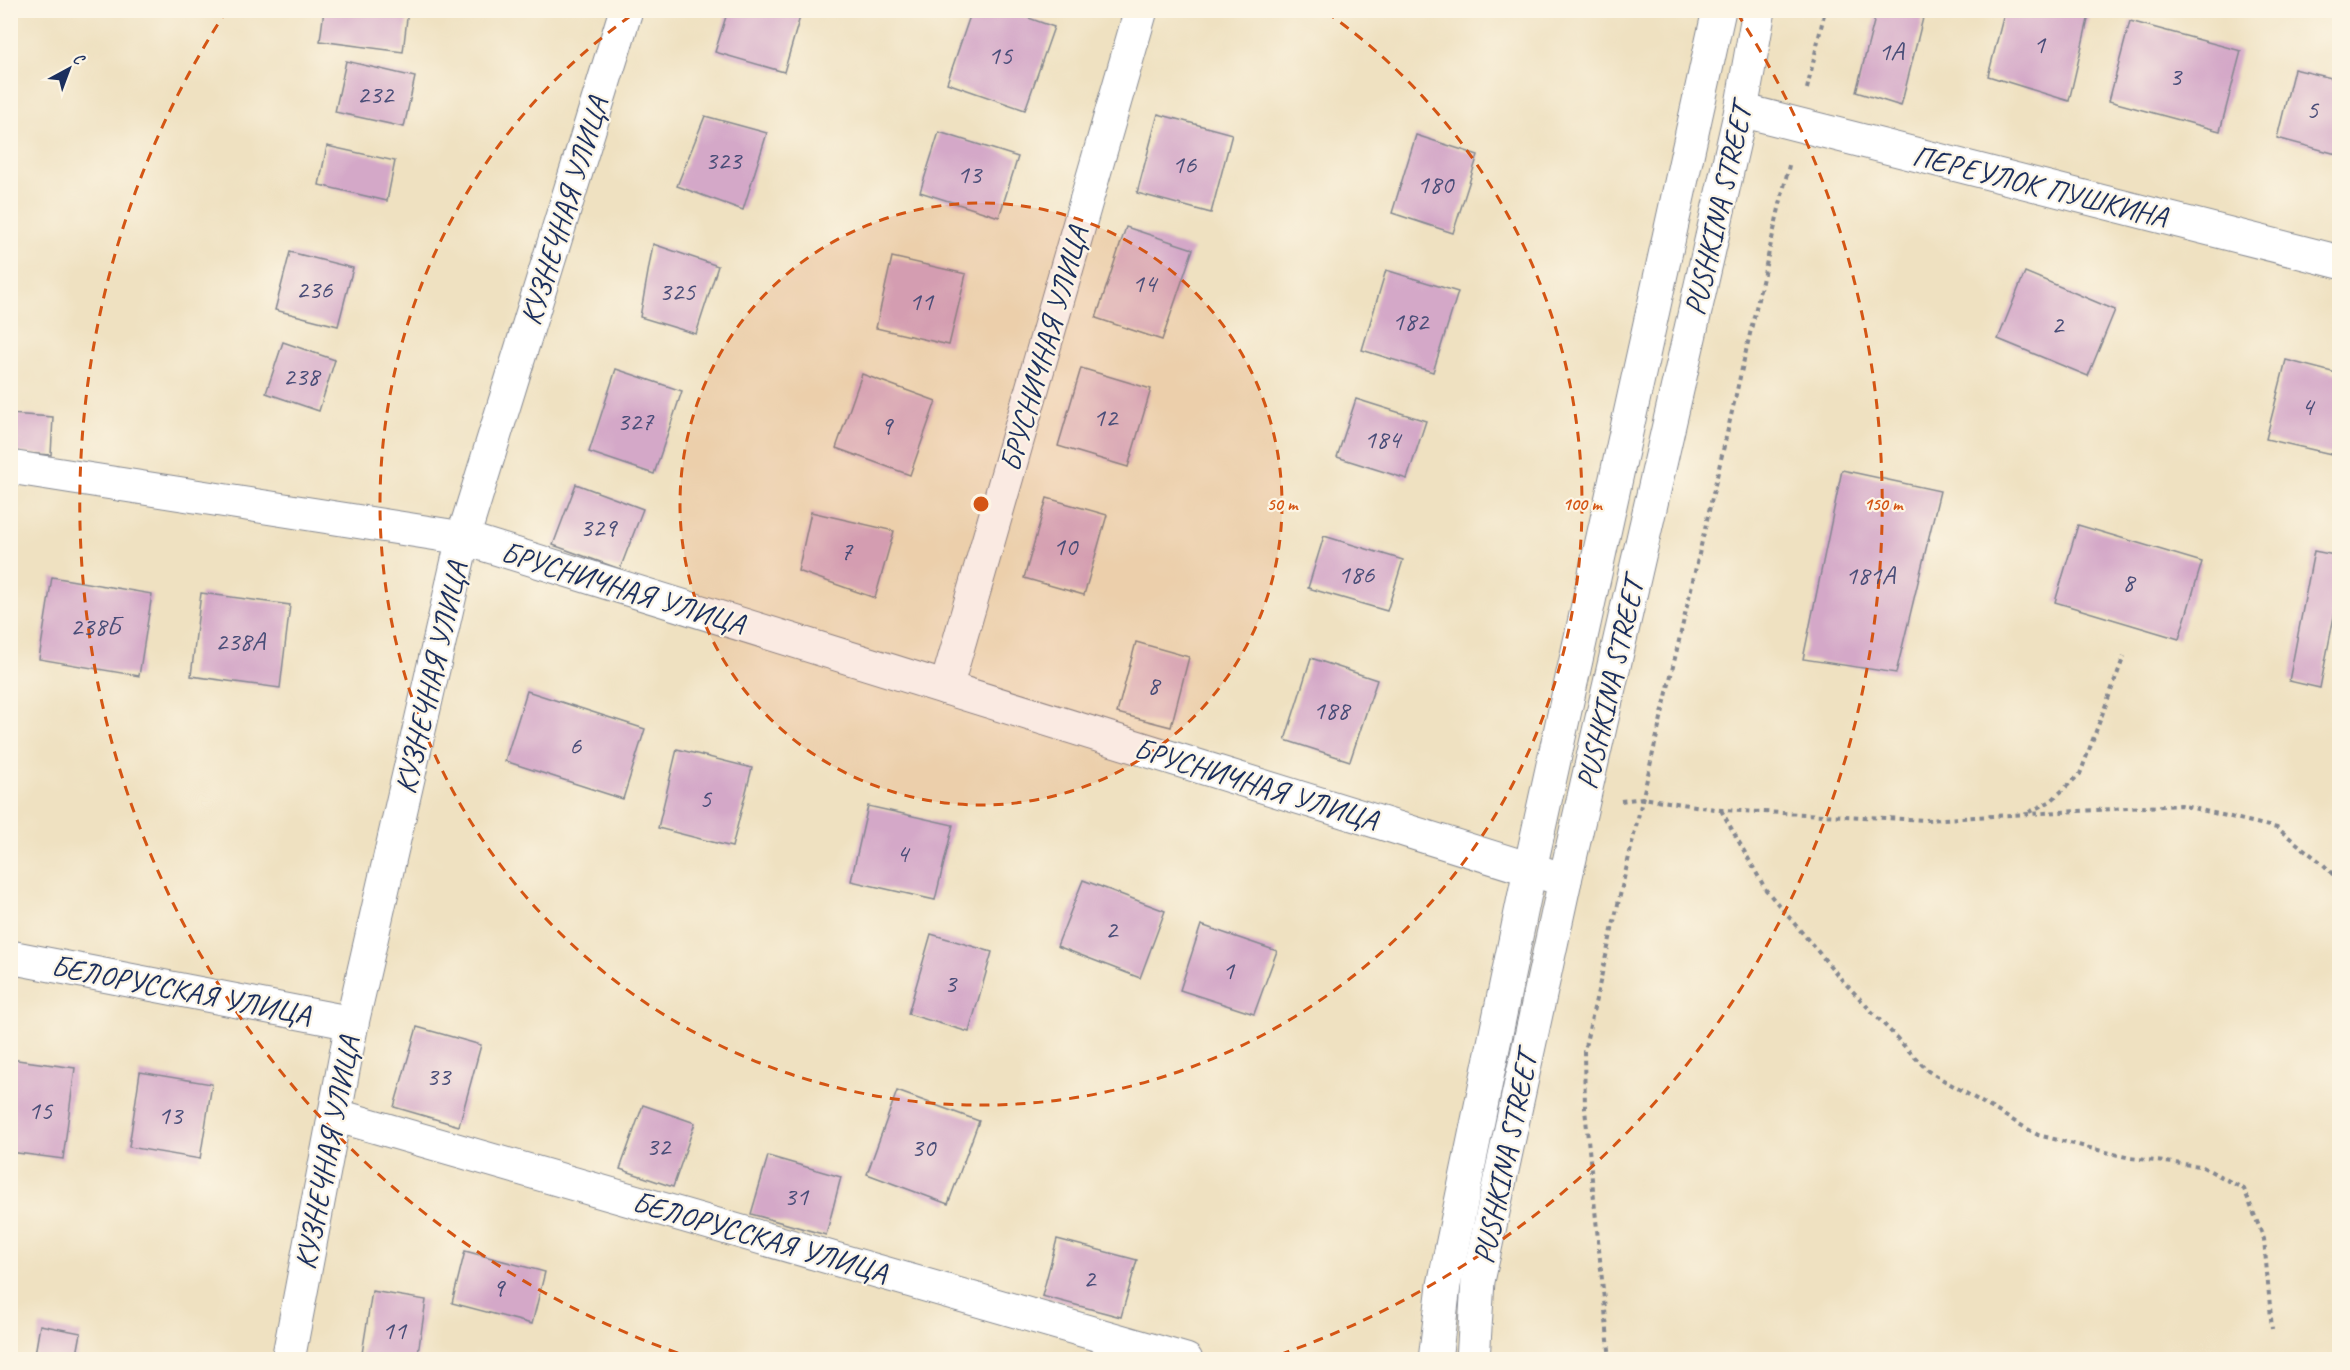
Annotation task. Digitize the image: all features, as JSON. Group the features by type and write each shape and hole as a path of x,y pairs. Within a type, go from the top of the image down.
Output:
{"street":[{"name":"КУЗНЕЧНАЯ УЛИЦА","path":"288,1359 352,1023 463,538 626,10"},
{"name":"БРУСНИЧНАЯ УЛИЦА","path":"946,688 1141,10"},
{"path":"1435,1359 1444,1285 1530,869 1719,10"},
{"name":"PUSHKINA STREET","path":"1473,1359 1478,1281 1565,880 1742,110 1759,10"},
{"name":"ПЕРЕУЛОК ПУШКИНА","path":"1742,110 2340,262"},
{"name":"БРУСНИЧНАЯ УЛИЦА","path":"10,467 463,538 1565,880"},
{"name":"БЕЛОРУССКАЯ УЛИЦА","path":"10,957 352,1023"},
{"name":"БЕЛОРУССКАЯ УЛИЦА","path":"335,1115 1186,1359"}],"path":[{"path":"1610,1359 1585,1109 1584,1051 1825,10"},
{"path":"2026,814 2051,801 2080,774 2124,656"},
{"path":"1582,805 1642,798 1721,810 1926,820 2180,805 2277,828 2323,864 2340,882"},
{"path":"1721,810 1766,890 1842,980 1928,1071 2038,1135 2130,1158 2201,1166 2244,1189 2264,1239 2272,1329"}],"building":[{"path":"324,10 408,10 403,52 320,41"},
{"path":"728,10 802,10 784,72 715,52"},
{"path":"972,10 1006,10 1054,27 1025,110 947,83"},
{"path":"1877,10 1925,10 1901,106 1856,92"},
{"path":"2005,10 2090,11 2069,101 1988,76"},
{"path":"2130,21 2241,51 2220,131 2109,101"},
{"path":"346,61 415,77 404,127 335,112"},
{"path":"2294,69 2340,80 2340,155 2277,138"},
{"path":"1158,114 1232,134 1211,213 1137,193"},
{"path":"705,116 767,133 743,210 677,186"},
{"path":"939,132 1018,157 999,217 920,192"},
{"path":"1416,135 1478,155 1453,233 1392,213"},
{"path":"327,146 395,161 387,201 319,185"},
{"path":"1126,227 1193,249 1162,340 1096,318"},
{"path":"653,244 718,266 696,334 640,317"},
{"path":"290,252 353,268 338,326 275,310"},
{"path":"892,257 966,274 949,345 876,328"},
{"path":"1386,270 1458,292 1433,372 1362,350"},
{"path":"2025,272 2115,310 2088,376 1998,339"},
{"path":"283,342 335,360 319,411 266,393"},
{"path":"2286,360 2340,374 2340,456 2266,439"},
{"path":"1081,368 1151,389 1128,467 1058,446"},
{"path":"616,369 682,391 654,474 589,452"},
{"path":"862,374 936,401 910,475 836,448"},
{"path":"1356,399 1426,421 1407,479 1337,457"},
{"path":"10,414 53,417 51,455 10,452"},
{"path":"1842,470 1940,491 1896,673 1803,659"},
{"path":"576,484 643,509 620,569 553,545"},
{"path":"1047,498 1107,515 1084,595 1024,578"},
{"path":"811,512 894,531 875,598 798,571"},
{"path":"2078,525 2202,562 2179,639 2055,602"},
{"path":"1324,536 1403,560 1387,611 1308,588"},
{"path":"2314,551 2340,556 2340,586 2320,688 2289,681"},
{"path":"52,577 152,594 139,676 39,659"},
{"path":"201,593 290,605 280,688 191,676"},
{"path":"1136,642 1189,657 1171,727 1117,713"},
{"path":"1311,658 1377,680 1350,761 1285,740"},
{"path":"527,691 645,729 623,799 505,761"},
{"path":"677,749 752,768 732,847 658,828"},
{"path":"868,806 953,825 935,900 851,881"},
{"path":"1083,880 1165,911 1140,978 1057,946"},
{"path":"1201,925 1277,951 1254,1014 1180,990"},
{"path":"931,934 992,952 969,1032 908,1014"},
{"path":"417,1027 481,1045 459,1126 394,1107"},
{"path":"10,1059 75,1068 63,1159 10,1152"},
{"path":"140,1072 212,1084 200,1159 129,1147"},
{"path":"897,1091 979,1121 948,1204 867,1174"},
{"path":"643,1105 695,1123 673,1187 620,1169"},
{"path":"768,1156 841,1177 826,1235 751,1214"},
{"path":"1057,1239 1137,1260 1121,1317 1042,1296"},
{"path":"465,1251 545,1272 532,1324 452,1303"},
{"path":"372,1291 426,1300 417,1360 361,1360"},
{"path":"40,1325 81,1333 76,1360 34,1360"}]}
